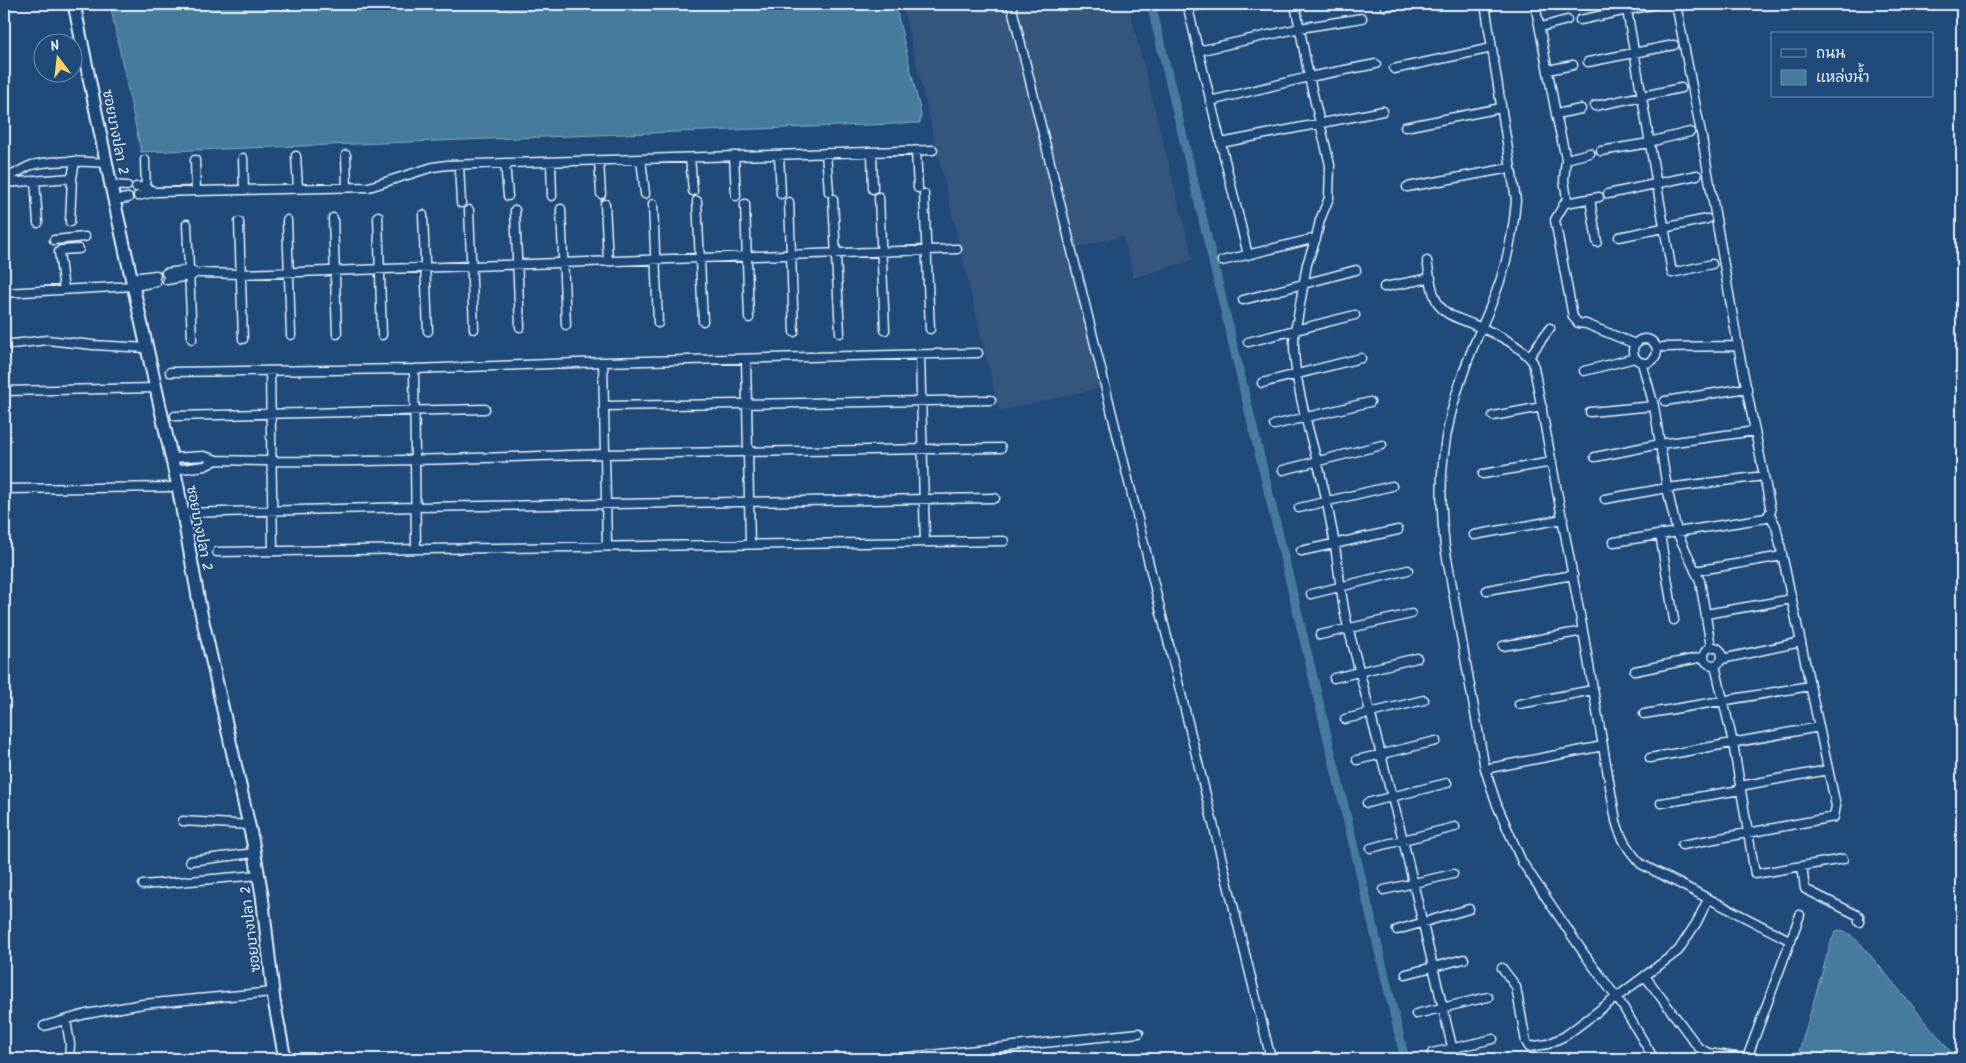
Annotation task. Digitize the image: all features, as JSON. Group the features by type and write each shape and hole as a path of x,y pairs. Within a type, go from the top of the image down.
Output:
{"street":[{"name":"ซอยบางปลา 2","path":"74,4 114,200 178,487 200,608 259,875 272,992 285,1059"},
{"path":"1011,4 1271,1059"},
{"path":"1205,4 1188,6 1248,255"},
{"path":"1296,4 1309,77 1330,165 1329,198 1320,220 1307,264 1294,331 1297,374 1305,418 1327,502 1335,544 1339,586 1434,966 1455,1059"},
{"path":"1386,6 1398,4"},
{"path":"1485,4 1516,200 1514,224 1503,274 1464,371 1447,427 1440,482 1445,547 1485,769 1497,805 1522,862 1616,997 1654,1059"},
{"path":"1535,4 1566,159 1564,180 1567,199 1555,220 1560,238 1562,266 1573,317 1578,323 1586,324 1634,344"},
{"path":"1580,20 1626,7 1656,4"},
{"path":"1676,4 1702,138 1738,346 1771,511 1770,515 1776,526 1836,806 1834,817 1682,845"},
{"path":"1626,7 1666,228 1672,273 1712,264"},
{"path":"1198,51 1300,28 1362,18"},
{"path":"1540,27 1567,20"},
{"path":"1588,62 1674,45"},
{"path":"1394,69 1492,48"},
{"path":"1210,101 1309,77 1376,64"},
{"path":"1548,70 1573,65"},
{"path":"1595,106 1681,88"},
{"path":"1405,127 1501,108"},
{"path":"1556,114 1581,109"},
{"path":"1220,143 1383,111"},
{"path":"1601,152 1690,132"},
{"path":"136,186 144,193 376,186 433,167 459,165 933,150"},
{"path":"916,151 926,250 930,329"},
{"path":"872,152 873,189"},
{"path":"826,154 836,254 840,333"},
{"path":"1566,159 1590,154"},
{"path":"346,155 348,187"},
{"path":"779,155 781,194"},
{"path":"296,156 298,188"},
{"path":"734,156 736,196"},
{"path":"243,158 244,190"},
{"path":"690,158 693,191"},
{"path":"641,159 645,194"},
{"path":"144,193 145,160"},
{"path":"195,160 196,191"},
{"path":"599,160 602,194"},
{"path":"70,222 72,178 76,161"},
{"path":"4,178 32,165 76,161 107,163"},
{"path":"551,162 552,196"},
{"path":"505,163 508,196"},
{"path":"459,165 461,202"},
{"path":"1407,187 1510,168"},
{"path":"1608,194 1697,175"},
{"path":"4,182 72,178"},
{"path":"35,180 38,223"},
{"path":"111,185 127,186"},
{"path":"879,197 885,330"},
{"path":"1566,203 1598,197"},
{"path":"114,200 128,198"},
{"path":"1590,199 1597,242"},
{"path":"696,201 703,321"},
{"path":"789,202 794,332"},
{"path":"605,204 608,261"},
{"path":"653,204 658,323"},
{"path":"745,204 749,318"},
{"path":"561,209 566,326"},
{"path":"469,210 474,329"},
{"path":"515,210 520,327"},
{"path":"422,215 428,331"},
{"path":"378,216 382,335"},
{"path":"333,218 337,334"},
{"path":"1619,237 1707,219"},
{"path":"287,220 291,336"},
{"path":"239,222 243,339"},
{"path":"187,224 192,340"},
{"path":"54,240 85,237"},
{"path":"70,238 71,250"},
{"path":"1222,261 1316,238"},
{"path":"64,290 59,252 79,249"},
{"path":"166,276 189,273 241,274 957,249"},
{"path":"1427,261 1436,300 1440,307 1449,314 1482,328 1515,346 1529,357 1536,372 1616,821 1622,839 1641,864 1791,941"},
{"path":"1243,300 1356,270"},
{"path":"4,293 64,290 156,278"},
{"path":"1384,287 1431,278"},
{"path":"1248,342 1355,316"},
{"path":"1529,357 1550,328"},
{"path":"1634,344 1642,339 1654,343 1656,350 1654,360 1642,363"},
{"path":"4,345 47,340 147,348"},
{"path":"1634,344 1634,358"},
{"path":"1663,347 1738,346"},
{"path":"170,372 414,369 603,362 978,353"},
{"path":"920,355 925,542"},
{"path":"1262,383 1361,358"},
{"path":"1584,371 1634,358 1642,363 1654,406 1667,488 1677,532 1700,581 1711,647"},
{"path":"746,359 750,544"},
{"path":"603,362 607,546"},
{"path":"414,369 416,548"},
{"path":"270,372 273,551"},
{"path":"4,391 156,388"},
{"path":"1665,401 1747,388"},
{"path":"604,406 991,400"},
{"path":"1274,426 1370,402"},
{"path":"1590,412 1654,406"},
{"path":"1492,416 1542,407"},
{"path":"176,416 485,409"},
{"path":"1595,457 1660,444 1755,431"},
{"path":"1283,470 1382,445"},
{"path":"172,464 204,456 218,460 273,462 605,454 1001,448"},
{"path":"172,464 205,466 218,460"},
{"path":"1483,474 1552,462"},
{"path":"1605,499 1667,488 1764,476"},
{"path":"1299,508 1392,486"},
{"path":"4,489 178,487"},
{"path":"182,513 416,507 995,498"},
{"path":"1614,542 1766,518 1770,515"},
{"path":"1474,535 1563,518"},
{"path":"1301,552 1398,530"},
{"path":"1660,534 1674,620"},
{"path":"217,552 1004,541"},
{"path":"1695,571 1782,556"},
{"path":"1311,594 1408,570"},
{"path":"1487,590 1573,575"},
{"path":"1706,614 1792,599"},
{"path":"1320,635 1410,614"},
{"path":"1503,646 1583,631"},
{"path":"1722,659 1801,642"},
{"path":"1711,647 1717,648 1722,652 1722,659 1718,664 1712,666 1706,663 1704,657 1706,650 1711,647"},
{"path":"1635,671 1704,657"},
{"path":"1334,678 1417,658"},
{"path":"1715,665 1733,743 1756,874 1843,859"},
{"path":"1644,714 1810,686"},
{"path":"1519,704 1593,690"},
{"path":"1345,719 1424,700"},
{"path":"1650,758 1819,727"},
{"path":"1356,760 1436,741"},
{"path":"1485,769 1603,746"},
{"path":"1661,803 1828,770"},
{"path":"1367,804 1447,783"},
{"path":"184,821 248,824"},
{"path":"1371,848 1456,827"},
{"path":"190,861 254,853"},
{"path":"1802,866 1805,889 1859,916 1859,922"},
{"path":"1384,890 1453,874"},
{"path":"143,885 259,875"},
{"path":"1502,968 1516,987 1526,1042 1529,1047 1557,1041 1678,951 1697,922 1708,899"},
{"path":"1397,930 1423,924 1469,909"},
{"path":"1645,976 1698,1047 1708,1052 1748,1059 1800,915"},
{"path":"1406,974 1464,959"},
{"path":"44,1026 143,1004 272,992"},
{"path":"1416,1014 1488,997"},
{"path":"66,1020 70,1049 69,1059"},
{"path":"892,1059 1139,1034"},
{"path":"1432,1053 1493,1039"}],"shaded area":[{"path":"902,4 1128,4 1193,260 1133,278 1123,236 1071,249 1104,387 999,411"}],"water":[{"path":"110,4 895,4 921,114 920,123 141,152"},
{"path":"1836,931 1845,931 1860,943 1957,1059 1797,1059 1831,942"}],"waterway":[{"path":"1151,4 1405,1059"}]}
